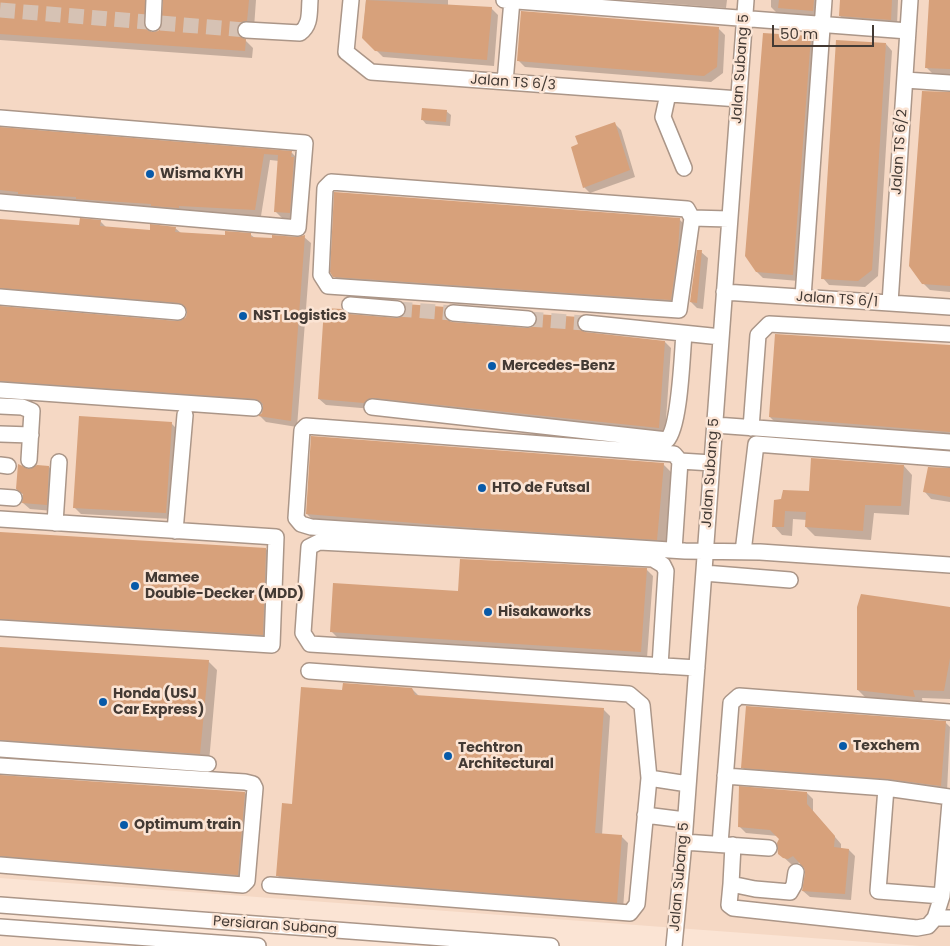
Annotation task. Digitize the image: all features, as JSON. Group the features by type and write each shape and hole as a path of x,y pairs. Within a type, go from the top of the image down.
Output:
{"street":[{"path":"153,22 154,0"},
{"path":"246,30 300,33 306,28 310,0"},
{"name":"Jalan TS 6/3","path":"351,0 346,52 371,72 738,99"},
{"path":"504,0 908,32"},
{"path":"505,82 512,0"},
{"name":"Jalan Subang 5","path":"674,946 684,842 746,0"},
{"path":"803,298 824,0"},
{"name":"Jalan TS 6/2","path":"890,303 910,0"},
{"path":"905,80 950,83"},
{"path":"668,94 663,117 684,168"},
{"path":"0,118 305,143 298,228 0,202"},
{"path":"331,182 687,210 692,218 679,310 328,286 321,275 325,188 331,182"},
{"path":"692,218 729,218"},
{"name":"Jalan TS 6/1","path":"724,292 950,307"},
{"path":"0,297 178,312"},
{"path":"350,305 397,308"},
{"path":"453,313 528,319"},
{"path":"586,323 721,337"},
{"path":"752,428 758,335 769,324 950,334"},
{"path":"372,407 667,440 671,435 675,419 684,334"},
{"path":"0,390 254,408"},
{"path":"0,406 32,411 29,460"},
{"path":"175,531 185,415"},
{"path":"715,425 950,442"},
{"path":"712,464 680,461 674,454 306,426 302,430 296,518 301,524 311,528 950,565"},
{"path":"0,434 31,435"},
{"path":"742,552 756,444 950,459"},
{"path":"674,550 680,461"},
{"path":"55,523 60,462"},
{"path":"0,520 276,537 272,644 0,628"},
{"path":"660,666 666,571 663,565 654,559 319,542 309,547 303,633 310,644 660,666 697,668"},
{"path":"704,573 790,580"},
{"path":"270,885 630,912 637,904 648,778 642,705 630,694 309,671"},
{"path":"949,810 942,918 928,926 916,928 733,908 729,905 731,884 727,845 726,776 731,703 739,696 950,712"},
{"path":"0,749 208,764"},
{"path":"0,766 245,782 253,784 255,788 247,881 243,885 0,865"},
{"path":"726,776 886,788 950,797"},
{"path":"648,778 688,784"},
{"path":"886,788 878,891 942,896"},
{"path":"645,815 685,820"},
{"path":"684,842 769,848"},
{"path":"731,884 755,889 790,892 794,885 796,872"},
{"name":"Persiaran Subang","path":"0,905 551,946"},
{"name":"Persiaran Subang","path":"0,927 258,946"}],"shaded area":[{"path":"0,0 950,0 950,946 920,946 0,878"}],"building":[{"path":"0,0 145,0 145,27 148,31 153,32 161,28 163,0 249,0 247,21 241,22 237,29 238,35 246,39 245,51 0,34"},
{"path":"366,0 492,7 487,60 375,51 362,38"},
{"path":"779,0 814,0 813,11 778,8"},
{"path":"840,0 892,0 891,20 839,16"},
{"path":"929,0 950,0 950,69 925,68"},
{"path":"521,11 719,27 717,67 704,76 517,61"},
{"path":"763,33 811,36 793,275 756,272 745,256"},
{"path":"836,40 886,43 872,270 858,281 821,279"},
{"path":"922,91 950,92 950,286 922,284 909,266"},
{"path":"422,108 447,110 446,122 421,120"},
{"path":"615,122 630,170 583,188 571,147 578,144 575,136"},
{"name":"Wisma KYH","path":"0,127 292,151 291,157 294,157 290,213 274,212 278,155 264,154 255,210 151,206 151,204 76,199 76,197 18,194 18,192 0,190"},
{"path":"334,192 680,218 678,250 671,300 333,277 330,272"},
{"name":"NST Logistics","path":"80,218 101,220 100,226 150,230 150,224 176,227 175,232 225,235 225,231 251,233 251,237 272,238 272,235 297,237 305,235 291,421 258,416 262,413 263,404 255,399 0,381 0,306 177,321 186,317 186,308 179,303 0,288 0,219 79,225"},
{"path":"697,250 702,250 697,303 690,302"},
{"name":"Mercedes-Benz","path":"405,304 446,307 444,317 452,322 527,328 536,324 536,314 579,317 577,326 585,332 665,341 659,428 373,398 368,399 364,403 318,399 324,308 342,309 349,314 397,318 405,314"},
{"path":"775,334 950,345 950,432 769,417"},
{"path":"79,416 172,422 166,513 73,508"},
{"name":"HTO de Futsal","path":"311,436 664,463 657,540 306,514"},
{"path":"811,458 904,465 901,506 865,505 863,531 805,527 806,512 785,511 784,527 772,527 774,500 781,499 783,490 809,491"},
{"path":"18,464 29,469 37,465 49,466 47,505 22,503 23,494 16,489"},
{"path":"928,467 950,468 950,497 923,492"},
{"name":"Mamee Double-Decker (MDD)","path":"0,532 266,548 263,635 0,619"},
{"name":"Hisakaworks","path":"460,559 647,568 641,652 330,632 333,583 458,591"},
{"path":"861,594 950,607 950,658 944,691 913,690 915,697 857,690 857,607"},
{"name":"Honda (USJ Car Express)","path":"0,647 209,660 200,754 0,740"},
{"name":"Techtron Architectural","path":"343,683 412,688 415,695 604,708 595,833 622,835 617,903 276,876 282,803 292,804 301,687 342,690"},
{"name":"Texchem","path":"746,706 946,721 941,786 887,779 741,768"},
{"name":"Optimum train","path":"0,775 245,792 238,875 0,856"},
{"path":"739,786 807,792 807,804 835,836 834,847 849,849 845,894 802,891 804,868 793,856 788,859 778,854 777,843 779,839 770,830 738,827"}],"tunnel":[{"path":"0,10 246,30"},
{"path":"397,309 453,313"},
{"path":"528,319 586,323"}],"place":[{"name":"Wisma KYH","path":"150,174"},
{"name":"NST Logistics","path":"243,316"},
{"name":"Mercedes-Benz","path":"492,366"},
{"name":"HTO de Futsal","path":"482,488"},
{"name":"Mamee Double-Decker (MDD)","path":"135,586"},
{"name":"Hisakaworks","path":"488,612"},
{"name":"Honda (USJ Car Express)","path":"103,702"},
{"name":"Texchem","path":"843,746"},
{"name":"Techtron Architectural","path":"448,756"},
{"name":"Optimum train","path":"124,825"}]}
